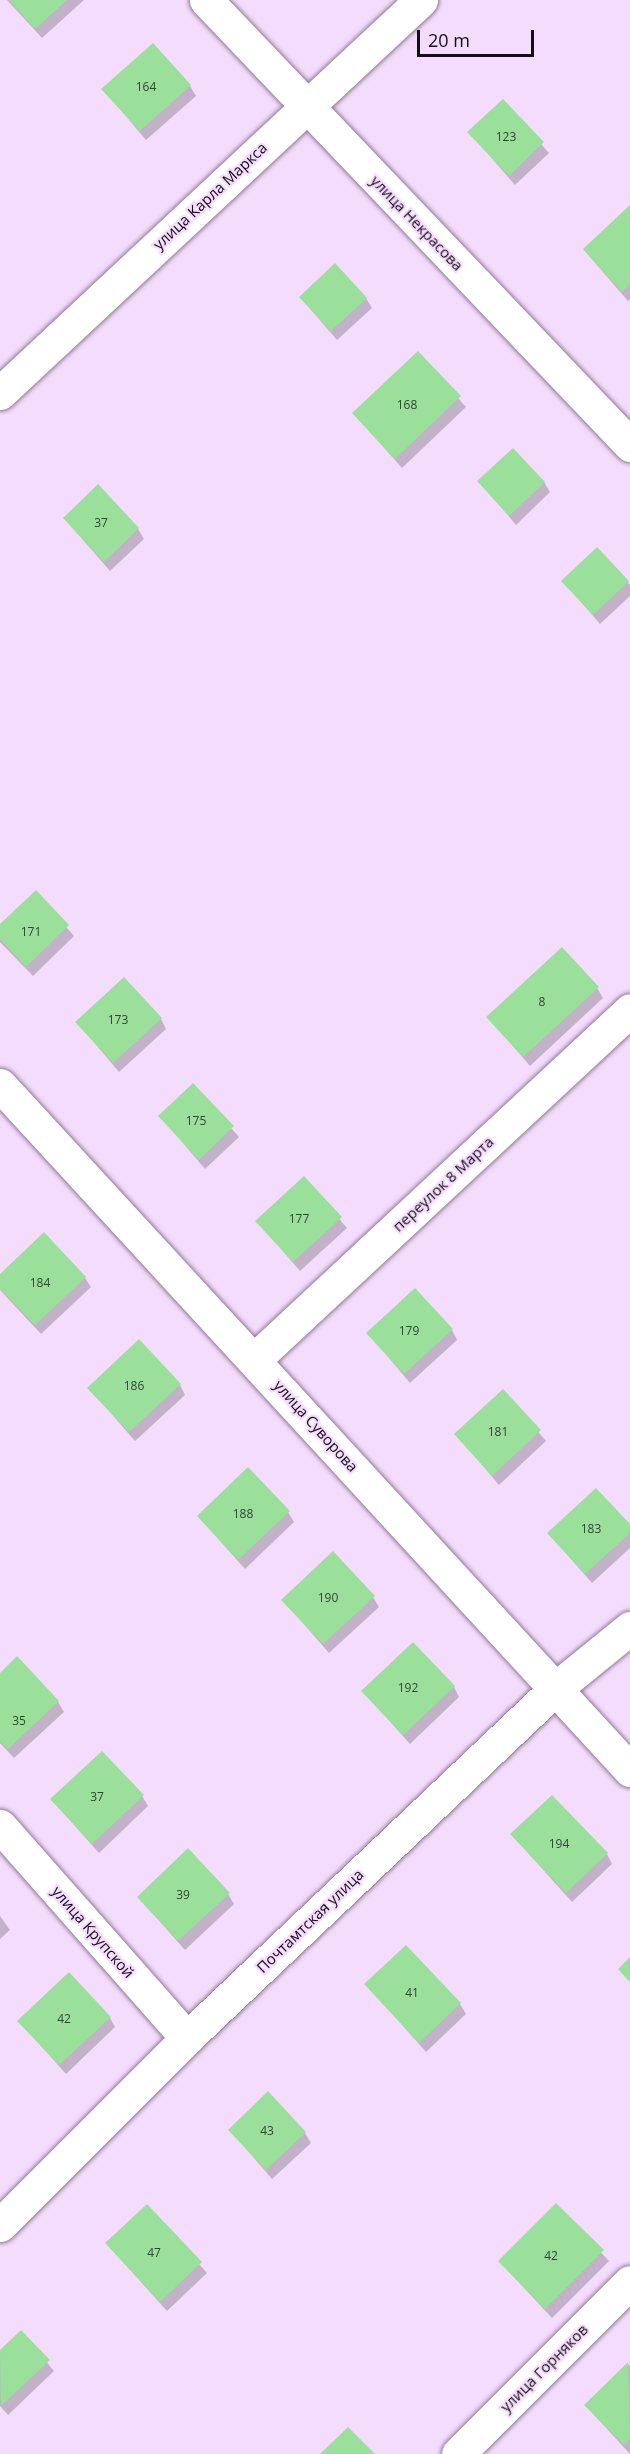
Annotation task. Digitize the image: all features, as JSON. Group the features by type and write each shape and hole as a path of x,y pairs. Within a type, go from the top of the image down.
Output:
{"street":[{"name":"улица Некрасова","path":"206,0 630,445"},
{"name":"улица Карла Маркса","path":"0,393 421,0"},
{"name":"переулок 8 Марта","path":"255,1359 630,1010"},
{"name":"улица Суворова","path":"0,1085 255,1359 630,1770"},
{"name":"Почтамтская улица","path":"0,2225 187,2038 555,1689 630,1628"},
{"name":"улица Крупской","path":"0,1826 187,2038"},
{"name":"улица Горняков","path":"458,2454 630,2282"}],"building":[{"path":"9,0 67,0 35,29"},
{"path":"153,43 191,85 140,131 101,89"},
{"path":"503,99 544,142 509,176 467,132"},
{"path":"630,205 630,284 622,292 583,249"},
{"path":"335,263 367,298 331,331 299,297"},
{"path":"418,351 461,396 395,459 352,413"},
{"path":"513,448 545,482 509,516 477,481"},
{"path":"98,484 139,528 104,562 63,518"},
{"path":"597,547 629,581 593,615 561,581"},
{"path":"36,890 69,925 26,967 0,939 0,924"},
{"path":"562,947 599,987 523,1057 486,1017"},
{"path":"124,977 162,1018 113,1063 75,1022"},
{"path":"193,1083 234,1126 199,1160 158,1116"},
{"path":"304,1176 342,1217 293,1262 255,1221"},
{"path":"44,1232 86,1277 35,1325 0,1289 0,1274"},
{"path":"415,1288 453,1329 404,1374 366,1333"},
{"path":"139,1339 181,1384 129,1432 87,1388"},
{"path":"503,1389 541,1430 492,1476 454,1434"},
{"path":"248,1467 290,1511 238,1560 197,1516"},
{"path":"596,1488 630,1524 630,1533 585,1574 547,1533"},
{"path":"333,1551 375,1596 323,1644 281,1600"},
{"path":"413,1642 455,1686 403,1735 361,1691"},
{"path":"17,1656 59,1701 8,1749 0,1741 0,1673"},
{"path":"102,1751 144,1795 92,1844 50,1799"},
{"path":"552,1795 608,1853 566,1893 510,1834"},
{"path":"188,1848 230,1893 178,1941 137,1897"},
{"path":"406,1945 461,2003 419,2043 364,1984"},
{"path":"630,1957 630,1982 618,1969"},
{"path":"69,1972 111,2017 59,2065 17,2021"},
{"path":"268,2091 306,2132 266,2170 228,2130"},
{"path":"556,2203 604,2250 545,2309 498,2261"},
{"path":"147,2204 202,2262 160,2302 105,2243"},
{"path":"21,2330 50,2360 1,2406 0,2350"},
{"path":"628,2362 630,2439 624,2445 584,2405"},
{"path":"348,2427 375,2454 320,2454"}]}
